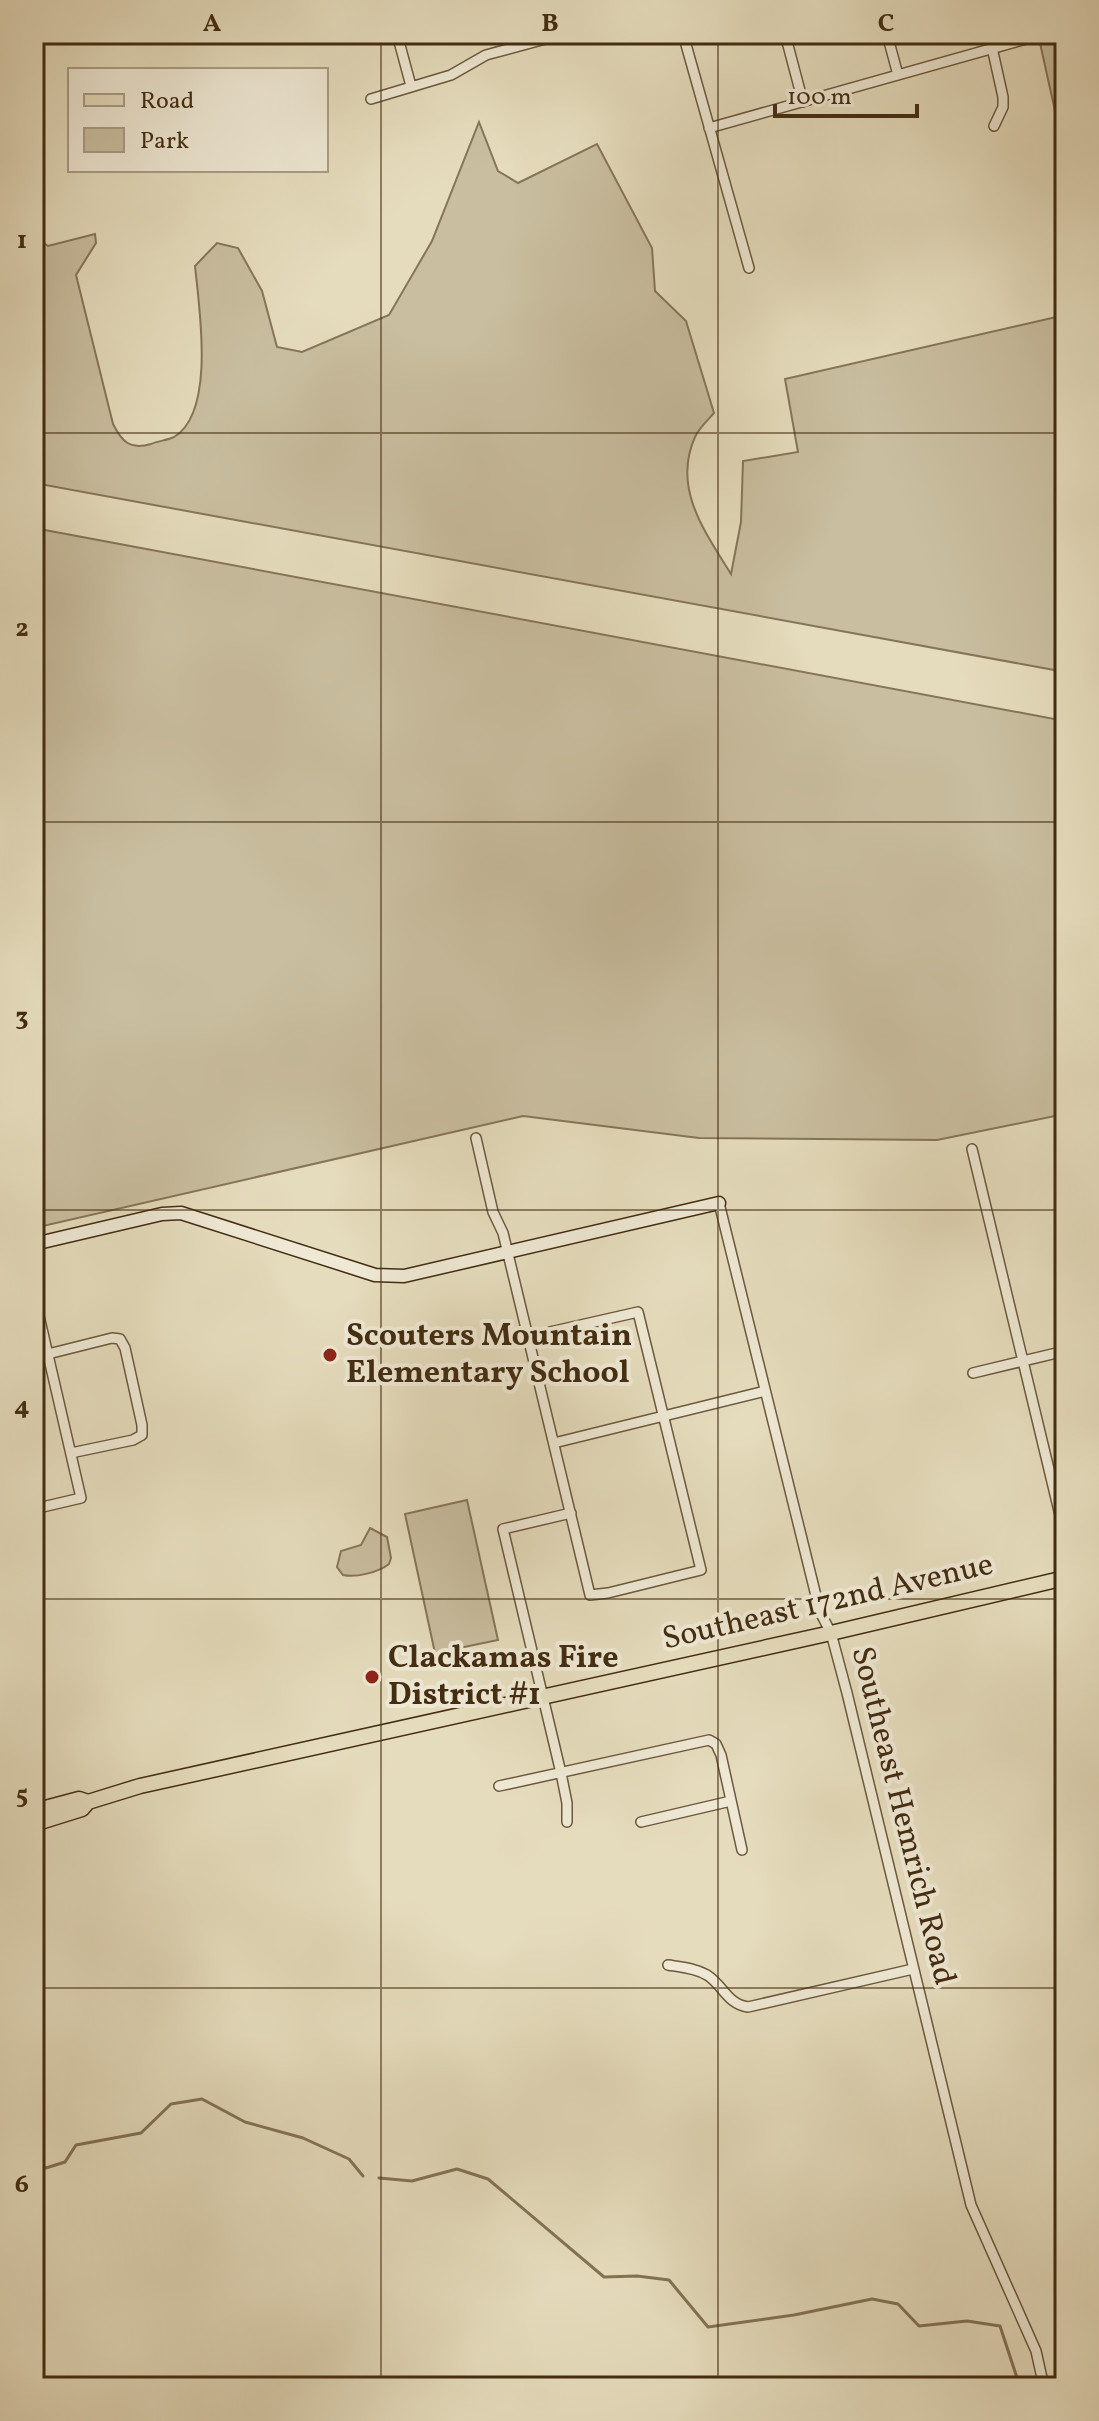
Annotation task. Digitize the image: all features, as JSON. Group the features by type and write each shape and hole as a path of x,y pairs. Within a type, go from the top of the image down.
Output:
{"main road":[{"name":"Southeast 172nd Avenue","path":"34,1824 82,1809 88,1802 140,1786 1065,1578"},
{"name":"Southeast 172nd Avenue","path":"34,1811 79,1799 88,1802"}],"street":[{"path":"397,34 411,86"},
{"path":"508,34 511,48"},
{"path":"371,99 451,75 486,55 564,34"},
{"path":"683,34 749,268"},
{"path":"785,34 803,102"},
{"path":"887,34 898,75"},
{"path":"989,34 1003,97 1003,107 994,126"},
{"path":"709,128 1033,37"},
{"path":"476,1138 493,1212 508,1253 528,1337 571,1513 590,1595 701,1570 638,1312 528,1337"},
{"path":"972,1149 1065,1536"},
{"path":"34,1244 162,1214 181,1213 375,1275 404,1276 719,1203"},
{"name":"Southeast Hemrich Road","path":"719,1203 820,1612 831,1633 971,2205 1036,2351 1044,2387"},
{"path":"34,1294 81,1498 34,1509"},
{"path":"48,1354 112,1338 120,1339 125,1348 142,1435 133,1440 71,1453"},
{"path":"973,1373 1065,1351"},
{"path":"554,1443 765,1391"},
{"path":"567,1822 561,1773 503,1529 571,1513"},
{"path":"499,1786 709,1740 719,1749 742,1850"},
{"path":"641,1822 731,1801"},
{"path":"668,1965 706,1974 737,2005 748,2007 913,1969"}],"green space":[{"path":"1038,34 1065,34 1065,156"},
{"path":"479,122 498,171 518,183 597,144 652,248 655,291 686,321 714,413 701,427 689,456 689,492 702,526 731,574 741,522 743,461 798,452 785,379 1065,315 1065,672 34,483 34,236 48,246 95,234 96,243 76,275 113,424 128,443 137,446 151,444 174,437 187,424 196,406 202,358 195,266 217,243 238,248 262,291 277,347 302,352 389,315 432,241"},
{"path":"34,528 1065,721 1065,1114 937,1140 699,1138 523,1116 43,1226 34,1219"},
{"path":"467,1500 498,1640 435,1653 405,1514"},
{"path":"370,1528 387,1537 391,1558 389,1564 367,1574 343,1575 337,1567 341,1551 361,1545"}],"waterway":[{"path":"34,2162 46,2168 65,2162 76,2145 141,2133 171,2104 202,2099 245,2122 303,2138 349,2159 363,2176"},
{"path":"379,2178 412,2181 457,2169 488,2179 604,2277 637,2276 669,2280 708,2327 794,2315 872,2299 898,2304 919,2326 967,2321 1000,2326 1020,2387"}],"place":[{"name":"Scouters Mountain Elementary School","path":"330,1355"},
{"name":"Clackamas Fire District #1","path":"372,1677"}]}
